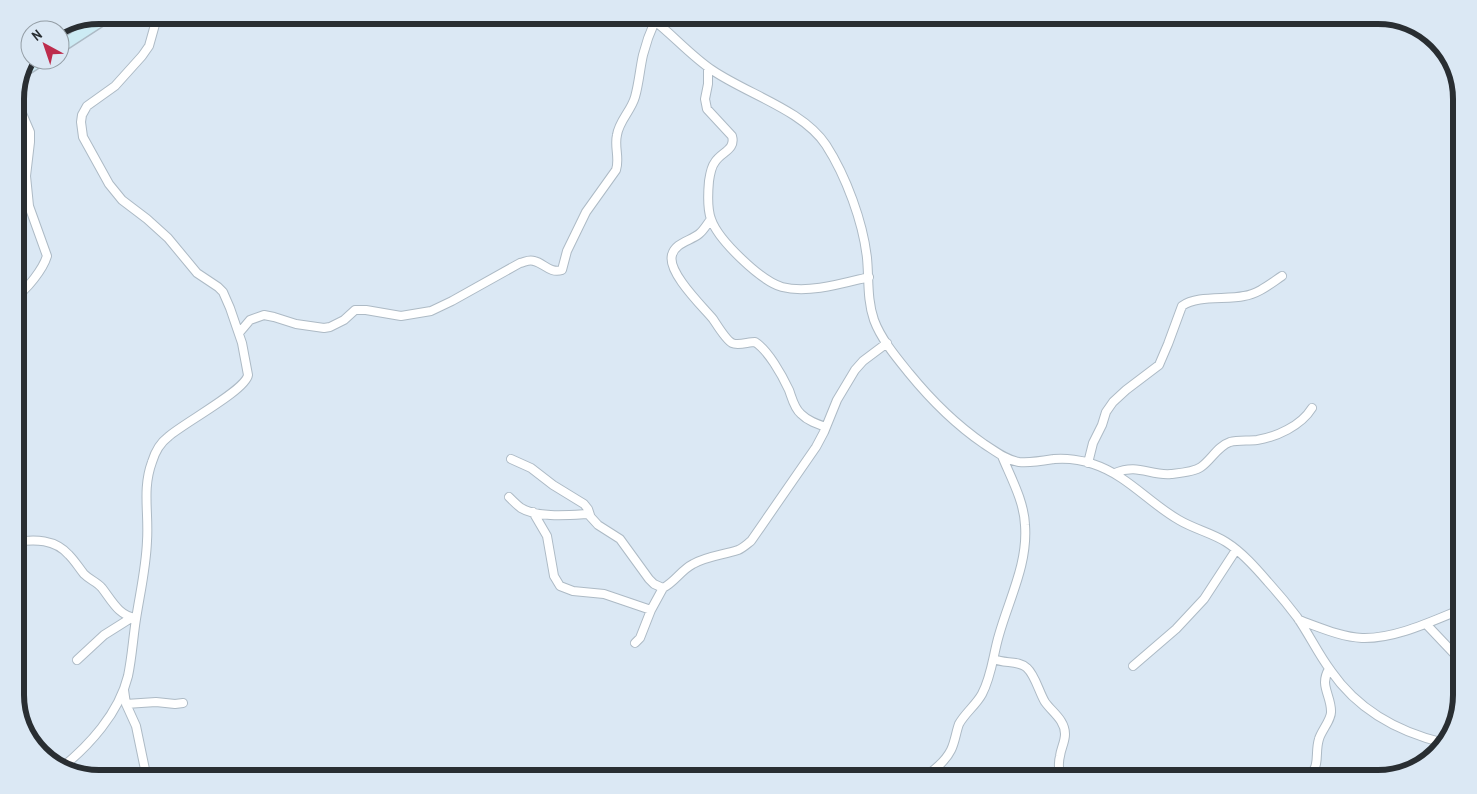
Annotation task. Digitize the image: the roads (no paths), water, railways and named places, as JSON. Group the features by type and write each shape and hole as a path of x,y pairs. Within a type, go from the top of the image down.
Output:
{"street":[{"path":"70,40 95,24"},
{"path":"66,763 95,737 108,719 124,690 128,675 134,618 146,569 148,539 145,498 151,463 159,446 167,437 248,379 238,333 223,292 197,273 168,238 122,200 109,184 80,129 82,115 87,106 115,86 149,46 155,24"},
{"path":"238,333 250,320 264,316 274,316 296,324 324,328 344,320 355,310 401,316 431,310 452,301 520,263 529,260 554,271 559,272 562,270 567,252 586,212 616,170 618,162 617,134 619,126 633,103 652,24"},
{"path":"658,24 708,68 801,120 815,131 825,144 838,165 862,229 869,277 870,306 877,327 910,374 945,413 1002,456 1016,461 1057,459 1088,463 1115,473 1165,511 1195,528 1222,540 1259,571 1289,606 1329,669 1353,697 1372,713 1409,733 1438,741"},
{"path":"708,68 708,84 705,99 707,109 732,136 734,141 732,146 719,157 712,168 709,181 711,219 724,238 746,263 764,279 782,287 806,289 829,287 869,277"},
{"path":"24,118 30,132 26,176 29,206 47,256 41,268 24,289"},
{"path":"24,208 29,206"},
{"path":"711,219 700,234 679,245 673,252 671,258 682,284 733,344 755,342 762,346 784,380 800,413 813,422 826,427"},
{"path":"1088,463 1106,412 1126,390 1158,365 1182,306 1197,300 1253,294 1282,276"},
{"path":"634,643 640,638 651,610 663,588 694,563 740,550 751,541 811,455 821,438 837,400 855,370 863,361 887,343"},
{"path":"1115,473 1132,468 1164,474 1196,470 1230,442 1273,436 1305,417 1312,408"},
{"path":"934,770 946,759 960,724 982,694 994,659 998,636 1018,579 1025,540 1025,524 1023,509 1002,456"},
{"path":"511,459 531,468 553,485 584,504 598,524 620,539 648,579 663,588"},
{"path":"509,497 521,508 533,512 560,515 590,515"},
{"path":"533,512 547,536 554,576 560,586 573,591 604,594 651,610"},
{"path":"24,541 49,541 57,545 69,554 85,575 101,586 119,611 134,618"},
{"path":"1133,666 1176,629 1204,599 1236,550"},
{"path":"1299,620 1330,631 1361,638 1388,635 1426,624 1453,613"},
{"path":"77,660 100,639 134,618"},
{"path":"1426,624 1453,652"},
{"path":"994,659 1006,663 1020,664 1028,668 1046,703 1063,724 1065,732 1059,756 1060,770"},
{"path":"1314,770 1318,761 1318,739 1331,714 1325,681 1329,669"},
{"path":"124,690 126,704 136,726 144,770"},
{"path":"126,704 183,703"}]}
